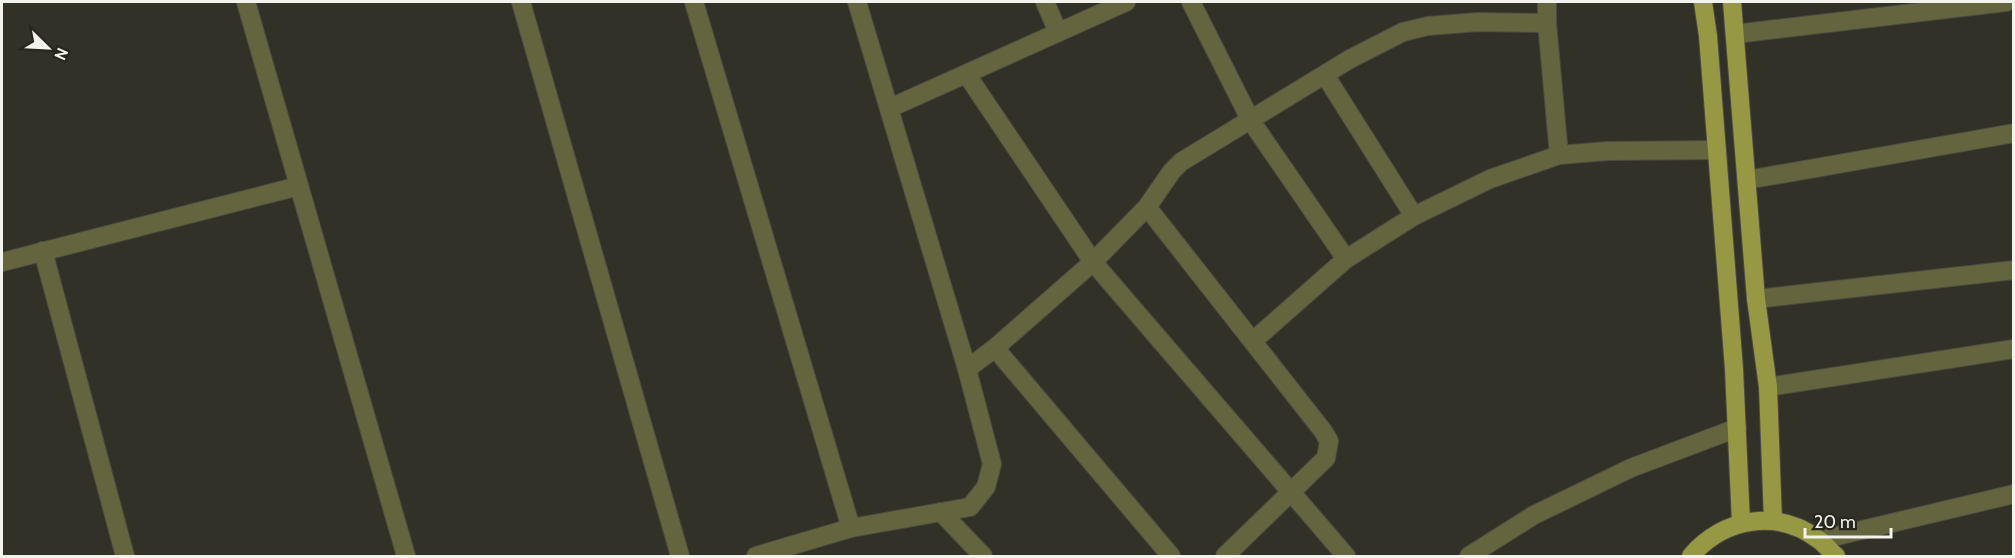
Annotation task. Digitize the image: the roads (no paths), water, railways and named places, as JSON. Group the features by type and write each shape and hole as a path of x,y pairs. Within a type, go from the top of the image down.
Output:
{"main road":[{"path":"1703,2 1734,369 1742,523"},
{"path":"1732,2 1756,299 1768,387 1773,520"},
{"path":"1691,556 1701,545 1720,531 1742,523 1773,520 1798,527 1820,540 1836,556"}],"street":[{"path":"246,2 406,556"},
{"path":"521,2 680,556"},
{"path":"694,2 851,528"},
{"path":"756,556 851,528 970,507 986,487 992,464 967,369 857,2"},
{"path":"1046,2 1058,32"},
{"path":"890,108 1126,2"},
{"path":"1191,2 1251,121 1346,259"},
{"path":"1547,2 1559,154"},
{"path":"1735,34 2006,2"},
{"path":"967,369 995,348 1093,262 1147,207 1181,162 1350,59 1403,32 1428,26 1478,22 1547,23"},
{"path":"967,75 1093,262 1346,556"},
{"path":"1325,75 1414,216"},
{"path":"1747,180 2013,133"},
{"path":"1253,341 1346,259 1414,216 1490,179 1559,154 1717,150"},
{"path":"2,262 299,186"},
{"path":"1147,207 1323,430 1329,441 1326,458 1225,556"},
{"path":"44,251 125,556"},
{"path":"1756,299 2013,270"},
{"path":"995,348 1171,556"},
{"path":"1768,387 2013,349"},
{"path":"1469,556 1534,515 1631,468 1737,428"},
{"path":"1820,540 2013,494"},
{"path":"941,512 983,556"}]}
